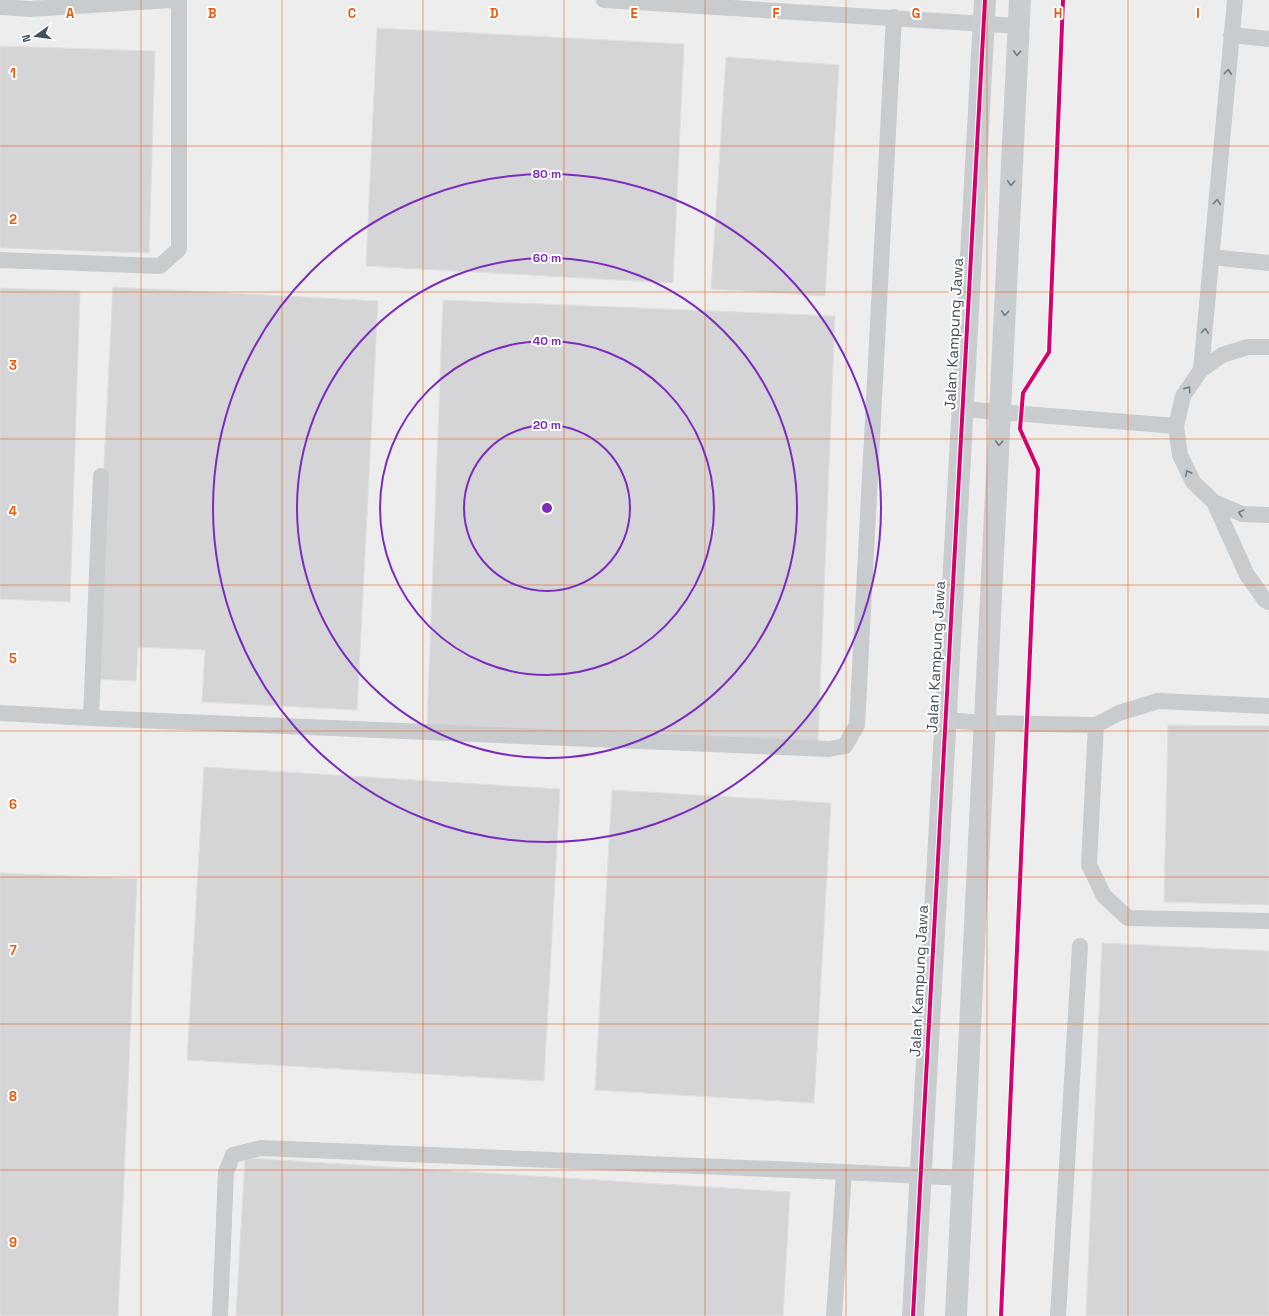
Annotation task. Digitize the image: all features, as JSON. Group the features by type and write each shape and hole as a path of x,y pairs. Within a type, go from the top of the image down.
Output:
{"street":[{"name":"Jalan Kampung Jawa","path":"913,1316 984,0"},
{"path":"956,1316 1020,0"}],"lane":[{"path":"0,7 30,9 171,0"},
{"path":"0,260 160,266 179,249 179,0"},
{"path":"604,0 983,22 1019,26"},
{"path":"1201,370 1235,0"},
{"path":"0,713 829,750 844,746 857,725 894,17"},
{"path":"1231,35 1269,39"},
{"path":"1212,257 1269,263"},
{"path":"1269,347 1248,347 1222,354 1201,370 1183,396 1176,426 1180,455 1193,482 1214,502 1242,514 1269,515"},
{"path":"962,409 1176,426"},
{"path":"91,718 101,476"},
{"path":"1214,502 1248,575 1268,598"},
{"path":"945,720 985,723 1096,725 1119,713 1158,701 1269,706"},
{"path":"1096,725 1089,865 1104,896 1128,918 1269,921"},
{"path":"1058,1316 1080,946"},
{"path":"220,1316 226,1172 233,1155 261,1148 963,1178"},
{"path":"834,1316 844,1172"}],"building":[{"path":"377,28 684,44 673,283 366,266"},
{"path":"0,46 155,51 149,253 0,248"},
{"path":"726,57 839,65 825,296 711,289"},
{"path":"113,287 378,301 357,710 202,702 205,650 138,647 136,681 93,679"},
{"path":"0,288 80,291 70,602 0,599"},
{"path":"443,300 835,316 818,742 427,725"},
{"path":"1168,725 1269,726 1269,905 1164,902"},
{"path":"204,767 560,789 544,1081 187,1060"},
{"path":"612,790 831,803 814,1103 595,1090"},
{"path":"0,873 137,879 118,1316 0,1316"},
{"path":"1102,943 1269,951 1269,1316 1086,1316"},
{"path":"245,1158 790,1192 783,1316 236,1316"}],"cycle path":[{"path":"913,1316 985,0"},
{"path":"1001,1316 1038,469 1020,429 1023,393 1049,352 1063,0"}]}
